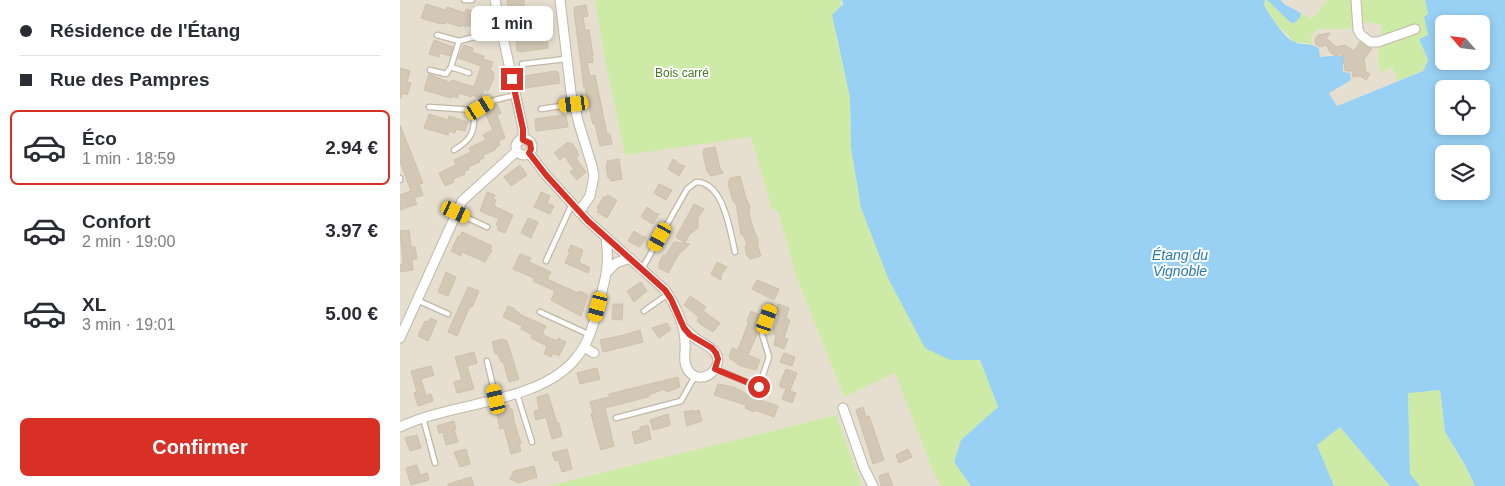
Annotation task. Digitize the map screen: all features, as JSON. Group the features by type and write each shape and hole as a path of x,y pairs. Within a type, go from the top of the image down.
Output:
{"street":[{"path":"495,0 523,129 523,140"},
{"path":"560,0 566,59 574,104 594,176 590,196 579,212"},
{"path":"1356,0 1358,30 1370,42 1378,42 1415,29"},
{"path":"400,338 462,201 468,193 517,151 518,142 527,140 531,144 529,153"},
{"path":"517,151 522,155 529,153"},
{"path":"529,153 579,212 606,238 657,281 668,294 684,328 694,338 714,350 718,359 715,369 704,378 695,376 686,366 684,328"},
{"path":"400,427 423,418 517,393 542,384 554,378 571,364 584,347 590,335 608,271 609,256 606,238"},
{"path":"608,271 616,263 630,258"},
{"path":"584,347 594,353"},
{"path":"843,408 864,468 873,486"}],"lane":[{"path":"464,0 472,0"},
{"path":"437,35 459,41 502,30"},
{"path":"430,70 446,74 451,67 459,41"},
{"path":"522,64 566,59"},
{"path":"451,67 469,73"},
{"path":"429,107 474,110 495,100 516,95"},
{"path":"541,109 574,104"},
{"path":"454,150 465,143 473,132 475,123 474,110"},
{"path":"642,269 687,189 696,182 708,186 720,199 735,252"},
{"path":"546,261 572,204"},
{"path":"456,212 487,226"},
{"path":"644,311 668,294"},
{"path":"417,300 448,314"},
{"path":"715,369 759,387 769,357 762,334 771,307"},
{"path":"540,312 590,335"},
{"path":"487,361 496,399"},
{"path":"616,418 681,401 695,376"},
{"path":"517,393 532,442"},
{"path":"423,418 435,463"}],"shaded area":[{"path":"400,0 595,0 604,55 625,154 751,137 772,209 778,211 795,273 844,397 895,373 933,472 941,486 862,486 836,415 548,486 400,486"},
{"path":"1281,0 1328,0 1312,19 1284,4"},
{"path":"1351,20 1382,25 1378,58 1380,72 1392,67 1398,81 1337,106 1329,93 1350,73 1343,73 1342,64 1346,55 1320,57 1319,48 1312,44 1311,37 1317,29 1351,29"}],"green space":[{"name":"Bois carré","path":"595,0 842,0 836,36 850,98 851,148 861,208 888,278 950,360 980,360 998,407 961,441 954,462 971,486 941,486 933,472 895,373 844,397 795,273 778,211 772,209 751,137 625,155 604,55"},
{"path":"1265,0 1291,23 1294,23 1300,18 1301,13 1312,19 1328,0 1425,0 1428,15 1428,35 1419,39 1428,60 1423,71 1398,81 1392,67 1380,73 1378,58 1382,25 1352,20 1351,29 1317,29 1311,37 1312,44 1294,42 1278,26 1264,5"},
{"path":"1440,390 1445,432 1475,486 1420,486 1410,474 1408,392"},
{"path":"836,415 862,486 548,486"},
{"path":"1340,426 1390,486 1334,486 1317,445"}],"water":[{"name":"Étang du Vignoble","path":"842,0 1265,0 1264,5 1270,15 1282,32 1291,40 1319,48 1320,57 1346,55 1349,62 1343,64 1343,72 1350,73 1351,80 1329,93 1337,106 1423,71 1428,60 1419,39 1428,35 1424,17 1428,14 1425,0 1505,0 1505,486 1475,486 1445,432 1440,390 1408,393 1410,474 1420,486 1390,486 1340,427 1317,445 1334,486 971,486 954,462 961,440 998,407 980,360 950,360 925,348 888,278 861,208 851,148 850,98 832,15 843,4"},
{"path":"1267,0 1281,0 1284,4 1301,13 1300,18 1291,23"}],"building":[{"path":"507,0 524,0 524,6 508,8"},
{"path":"426,4 445,10 447,7 465,13 466,9 488,16 485,23 479,25 478,29 467,25 466,27 461,25 461,27 446,22 441,24 421,18"},
{"path":"586,5 588,16 583,17 585,30 589,30 593,55 593,62 587,63 590,76 595,75 607,134 610,134 612,144 600,146 584,88 574,11 575,7"},
{"path":"1330,33 1326,38 1336,47 1345,45 1354,51 1360,42 1372,49 1364,59 1366,72 1370,74 1366,80 1360,76 1353,77 1352,71 1345,71 1343,54 1335,56 1329,51 1327,45 1320,47 1316,44 1315,39 1318,35"},
{"path":"547,36 548,48 517,51 516,39"},
{"path":"434,40 453,47 450,56 440,53 439,57 429,54"},
{"path":"464,45 473,48 472,52 484,56 483,59 493,62 490,70 494,72 494,78 488,91 484,89 481,98 459,93 458,98 452,96 451,98 424,90 429,74 451,83 452,80 474,87 481,66 458,58"},
{"path":"400,68 410,71 407,82 411,83 407,95 403,93 401,98 400,98"},
{"path":"558,72 560,83 525,88 524,76"},
{"path":"497,104 501,113 497,115 505,138 498,141 500,145 495,150 483,155 484,158 479,160 480,162 468,167 469,169 464,172 465,174 453,179 454,182 445,186 439,173 456,165 454,160 471,152 469,148 486,140 483,135 493,130 484,110"},
{"path":"429,114 448,120 449,116 468,122 465,131 456,129 455,133 449,131 448,135 424,128"},
{"path":"566,115 568,127 536,131 535,119"},
{"path":"400,125 423,183 419,184 423,195 414,198 417,204 400,210 400,195 411,191 400,162"},
{"path":"568,142 572,143 578,152 579,155 576,158 586,172 577,180 570,172 574,169 564,156 560,160 554,153"},
{"path":"715,147 723,173 711,176 707,171 703,154 704,149"},
{"path":"619,159 622,179 611,181 608,178 607,161"},
{"path":"673,159 685,166 679,176 668,169"},
{"path":"520,165 527,175 511,186 504,177"},
{"path":"740,176 750,206 749,214 758,239 761,256 750,259 746,254 745,238 741,234 736,204 733,201 728,184 730,178"},
{"path":"659,184 672,190 666,200 654,193"},
{"path":"487,192 495,195 493,199 496,200 494,206 513,215 505,233 497,230 499,226 496,225 499,219 480,211"},
{"path":"541,192 550,196 547,203 554,206 550,214 534,207"},
{"path":"607,195 617,200 607,218 597,212 599,209 597,208 604,196 606,198"},
{"path":"694,204 704,209 698,218 698,228 689,235 685,243 676,237"},
{"path":"647,207 659,214 653,224 641,217"},
{"path":"528,218 538,222 531,238 521,233"},
{"path":"409,230 411,247 415,247 417,259 412,260 413,270 400,272 400,265 403,264 400,231"},
{"path":"634,231 646,237 640,247 628,241"},
{"path":"462,232 492,246 490,249 492,250 485,262 462,252 461,256 451,251"},
{"path":"674,242 690,244 679,254 668,273 659,268 659,263"},
{"path":"571,245 583,250 579,262 590,268 588,273 565,263"},
{"path":"520,254 531,258 529,262 551,272 547,279 578,293 579,291 588,295 581,316 551,300 555,291 533,281 534,278 513,269"},
{"path":"717,262 727,267 721,275 721,280 711,274"},
{"path":"446,272 456,277 448,296 438,292"},
{"path":"757,280 779,289 774,300 752,289"},
{"path":"641,282 647,291 634,302 627,291"},
{"path":"468,287 479,291 457,336 448,332"},
{"path":"690,296 706,307 703,311 720,323 713,332 700,324 697,321 699,317 684,305"},
{"path":"613,304 623,304 622,320 612,319"},
{"path":"778,304 789,308 786,318 790,320 784,338 788,339 784,349 774,345 776,335 773,334 774,328 779,315 775,314"},
{"path":"508,306 515,309 519,314 546,326 542,334 556,341 558,338 566,342 559,356 553,353 551,357 544,354 547,346 531,338 533,335 521,329 522,326 503,317"},
{"path":"751,311 762,316 758,325 759,330 748,355 760,360 756,370 741,366 729,358 732,348 738,350"},
{"path":"430,318 437,321 428,341 418,336 425,321 428,322"},
{"path":"667,323 671,330 659,338 652,328"},
{"path":"640,330 643,342 603,352 600,340"},
{"path":"503,339 507,341 519,379 509,382 503,361 501,362 498,354 495,354 492,342"},
{"path":"474,352 477,363 467,366 474,389 457,393 454,382 462,380 455,357"},
{"path":"784,353 795,357 792,366 780,362"},
{"path":"431,366 434,375 421,379 426,396 431,394 433,401 418,406 414,393 417,392 411,371"},
{"path":"597,368 600,379 580,384 577,373"},
{"path":"786,369 797,373 790,391 796,393 792,403 782,399 786,389 780,387 780,383"},
{"path":"678,377 680,387 666,392 665,389 648,397 605,408 614,446 601,450 591,414 593,413 590,402 609,397 609,394"},
{"path":"718,384 733,387 746,395 778,406 774,417 755,410 754,412 745,408 746,405 714,395"},
{"path":"548,394 562,436 552,439 546,417 536,420 534,411 539,410 537,397"},
{"path":"509,405 510,409 512,409 521,443 519,444 521,451 511,454 504,428 500,429 496,409"},
{"path":"863,407 866,417 869,416 884,460 873,464 856,410"},
{"path":"693,410 693,412 699,410 702,421 687,426 684,412"},
{"path":"668,414 670,425 653,430 650,420"},
{"path":"454,421 458,442 446,445 443,432 439,433 437,426"},
{"path":"648,425 651,439 635,444 632,432"},
{"path":"417,435 421,448 410,451 405,438"},
{"path":"466,449 470,464 460,467 454,452"},
{"path":"567,449 572,469 562,472 558,460 555,461 552,453"},
{"path":"908,449 912,457 899,463 896,455"},
{"path":"417,465 420,475 427,473 429,480 411,485 406,468"},
{"path":"534,466 537,477 518,483 510,479 514,471"},
{"path":"888,473 893,486 881,486 879,476"},
{"path":"471,477 474,486 448,486 448,484"}],"route":[{"path":"512,79 523,129 523,140 527,140 530,143 531,149 529,153 542,170 588,221 661,285 671,299 684,328 690,335 712,348 716,353 718,362 715,369 759,387"}]}
